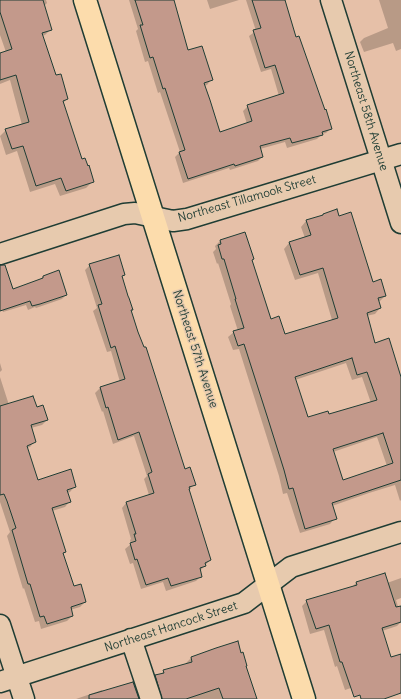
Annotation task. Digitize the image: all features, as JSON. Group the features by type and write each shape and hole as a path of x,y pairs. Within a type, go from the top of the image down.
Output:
{"main road":[{"name":"Northeast 57th Avenue","path":"85,0 304,699"}],"street":[{"name":"Northeast 58th Avenue","path":"331,0 401,223"},
{"name":"Northeast Tillamook Street","path":"0,254 124,214 135,213 173,221 187,219 401,154"},
{"name":"Northeast Hancock Street","path":"8,679 244,603 291,567 401,532"},
{"path":"0,625 8,679 24,699"},
{"path":"131,639 151,699"}],"building":[{"path":"0,0 43,0 52,30 42,33 56,75 61,74 68,99 63,101 82,159 85,158 88,166 89,165 94,182 66,191 61,178 36,186 23,146 12,149 5,129 29,122 16,75 0,80 0,53 12,49 0,12"},
{"path":"135,0 174,0 188,50 202,46 213,80 204,83 220,132 252,121 247,105 284,93 275,65 265,68 253,30 261,28 252,0 285,0 296,37 299,36 332,129 322,132 323,135 292,143 290,138 260,146 263,157 235,166 234,164 188,179 179,152 185,150 165,88 163,89 153,57 150,58 140,25 143,25"},
{"path":"337,209 339,216 351,212 373,282 381,279 386,296 378,298 381,308 367,313 375,343 389,338 401,377 401,480 332,503 337,519 305,529 293,488 289,489 244,344 238,346 233,331 244,328 224,259 222,259 218,245 221,244 220,240 245,232 254,259 252,260 271,319 279,316 285,334 338,318 323,268 300,275 289,242 311,235 306,220","holes":["352,358 357,375 367,372 377,400 329,414 328,411 308,417 295,377","383,433 393,463 343,480 333,449"]},
{"path":"119,255 125,275 122,276 133,310 131,310 138,332 144,347 146,347 185,469 190,467 196,485 189,487 189,489 211,560 205,563 206,566 200,568 202,577 171,586 168,578 146,585 137,559 135,560 130,543 136,541 134,534 136,534 126,502 154,493 148,474 152,472 139,432 118,440 100,387 125,379 115,346 111,348 98,305 102,304 89,264"},
{"path":"0,265 5,265 13,289 43,278 43,276 59,270 67,295 32,306 30,301 0,311"},
{"path":"33,396 37,407 43,405 48,420 31,425 36,442 27,446 38,480 71,469 76,487 67,490 71,502 52,508 66,552 63,553 74,586 81,584 86,602 71,607 73,616 47,624 44,616 40,617 30,584 28,584 12,530 16,528 7,501 4,494 0,495 0,406"},
{"path":"385,573 396,607 401,606 401,622 382,628 391,657 401,654 401,693 384,699 361,699 360,695 354,697 342,662 340,662 329,625 316,629 306,600 357,585 356,582"},
{"path":"238,641 241,653 243,652 257,699 223,699 219,688 186,699 162,699 155,675 164,673 163,670 192,662 191,657"},
{"path":"133,682 139,699 89,699 89,695"}]}
